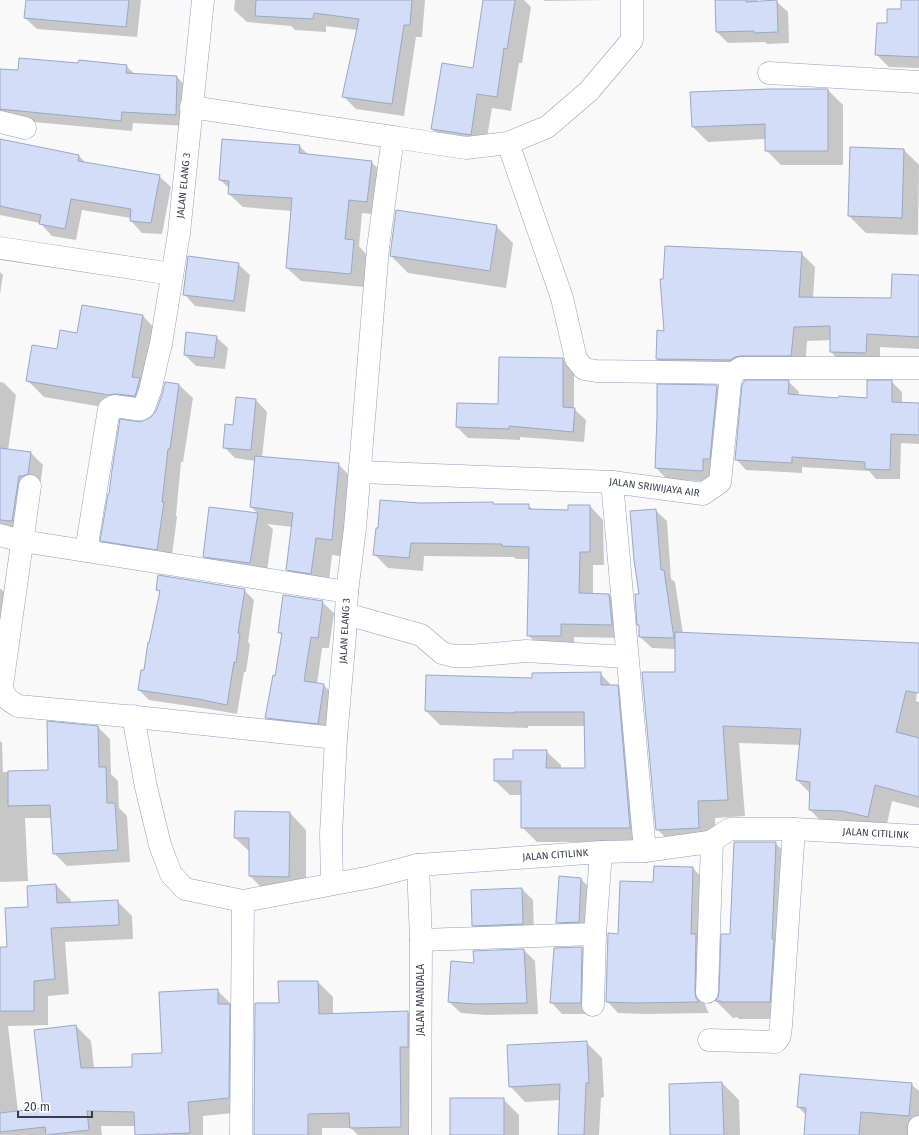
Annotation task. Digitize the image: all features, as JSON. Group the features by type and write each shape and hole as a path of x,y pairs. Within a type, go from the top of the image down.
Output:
{"street":[{"name":"JALAN ELANG 3","path":"86,551 109,409 114,406 136,409 144,407 150,391 161,344 179,233 203,0"},
{"path":"191,106 466,148 508,143 547,127 589,91 632,40 632,0"},
{"path":"769,73 919,82"},
{"path":"0,122 25,128"},
{"name":"JALAN ELANG 3","path":"332,884 330,834 347,592 355,528 378,248 393,137"},
{"path":"508,143 562,298 576,359 584,369 596,371 733,373 741,368 919,368"},
{"path":"0,248 172,274"},
{"name":"JALAN SRIWIJAYA AIR","path":"360,472 612,482 703,494 720,482 730,383 733,373"},
{"path":"612,482 645,851"},
{"path":"30,486 2,686 3,694 8,700 18,706 133,716 336,738"},
{"path":"0,535 22,541 347,592"},
{"path":"346,614 421,635 442,652 454,656 526,651 627,657"},
{"name":"JALAN CITILINK","path":"133,716 146,787 160,845 172,874 185,889 243,901 371,877 418,865 601,852 645,851 702,843 712,840 730,828 794,829 919,836"},
{"path":"709,1040 775,1042 780,1036 794,829"},
{"path":"708,992 712,840"},
{"path":"593,1005 595,934 601,852"},
{"name":"JALAN MANDALA","path":"418,865 421,940 420,1135"},
{"path":"241,1135 243,901"},
{"path":"421,940 595,934"},
{"path":"919,1127 919,1135"}],"building":[{"path":"26,0 129,0 126,27 24,18"},
{"path":"256,0 412,0 410,25 404,25 392,104 342,97 359,19 314,13 313,19 255,16"},
{"path":"483,0 515,0 507,49 504,48 497,97 477,94 471,135 431,129 442,63 473,68"},
{"path":"715,0 746,0 746,2 777,0 778,32 716,32"},
{"path":"901,0 919,0 919,57 875,55 877,23 887,23 887,9 901,9"},
{"path":"19,58 78,63 79,60 127,65 126,73 177,76 176,115 122,112 121,121 0,109 0,69 18,70"},
{"path":"770,89 828,89 828,151 765,151 765,124 692,127 690,92"},
{"path":"0,139 79,155 78,161 160,175 151,223 130,221 131,209 71,199 65,229 39,224 41,215 0,206"},
{"path":"222,139 300,145 299,153 372,161 367,202 349,200 345,239 354,240 351,274 286,268 292,198 228,194 229,181 219,180"},
{"path":"850,147 904,149 902,218 848,216"},
{"path":"396,210 497,225 490,271 390,256"},
{"path":"665,246 802,252 799,297 891,298 892,274 919,275 919,337 867,334 866,353 830,352 830,326 794,327 791,356 741,356 730,360 656,359 657,330 664,331 660,279 663,279"},
{"path":"188,256 239,263 234,301 183,295"},
{"path":"82,305 143,315 132,377 140,378 135,396 116,394 109,395 26,381 32,345 57,349 60,330 77,333"},
{"path":"186,332 217,336 214,358 184,355"},
{"path":"499,357 563,358 563,407 575,408 573,432 509,426 509,429 456,427 457,403 498,404"},
{"path":"745,380 789,380 788,394 838,398 839,396 867,398 867,380 892,380 892,402 919,403 919,435 891,434 890,470 865,469 865,462 792,457 792,463 735,460 742,385"},
{"path":"165,382 179,384 170,449 168,449 162,502 164,502 157,550 100,541 109,494 120,419 141,422 151,417 156,411"},
{"path":"657,384 717,385 710,459 703,459 703,471 655,468"},
{"path":"236,397 256,399 251,450 223,448 225,424 233,425"},
{"path":"0,448 31,452 28,474 19,476 12,521 0,520"},
{"path":"255,456 339,463 332,540 316,538 311,574 286,570 293,513 250,507"},
{"path":"380,500 420,503 493,502 493,504 529,504 529,509 568,510 568,505 590,505 590,552 580,552 579,593 609,594 612,625 561,624 561,636 527,636 529,547 502,546 502,544 411,543 409,558 373,555 376,528 378,528"},
{"path":"209,507 258,513 250,563 203,557"},
{"path":"656,509 661,570 664,570 674,638 639,637 639,625 637,625 635,594 639,594 634,560 630,511"},
{"path":"158,575 245,589 238,633 240,633 236,663 234,662 227,705 138,690 141,670 144,670 148,642 149,643 160,591 156,590"},
{"path":"283,595 323,601 318,638 311,637 304,681 324,684 318,724 265,718 273,675 275,676 282,633 278,633"},
{"path":"675,632 919,643 919,693 906,691 896,732 919,738 919,797 875,785 868,817 842,811 809,810 810,782 796,780 801,729 723,726 728,800 698,801 699,828 656,830 642,672 675,672"},
{"path":"601,672 601,685 618,685 630,828 521,828 521,781 494,781 494,759 513,759 513,750 547,750 546,768 585,768 584,712 514,713 425,711 426,675 532,678 532,673"},
{"path":"47,721 98,726 99,767 106,767 107,803 115,803 118,850 53,854 50,805 8,806 8,771 48,770"},
{"path":"235,811 290,812 289,877 249,876 249,838 234,838"},
{"path":"734,842 776,842 772,939 774,939 770,1002 715,1001 718,998 719,992 721,934 730,934"},
{"path":"654,866 693,867 691,934 696,934 695,992 696,998 699,1002 606,1002 608,933 618,934 620,881 653,882"},
{"path":"559,876 581,878 579,922 556,923"},
{"path":"56,884 57,903 118,900 119,925 51,928 55,979 34,981 34,1011 0,1011 0,947 7,947 5,908 28,907 27,886"},
{"path":"522,888 523,924 472,926 471,890"},
{"path":"582,947 581,1003 550,1003 554,948"},
{"path":"524,949 527,1003 475,1004 448,1002 451,961 474,963 473,951"},
{"path":"278,981 318,981 319,1014 408,1011 408,1047 400,1047 401,1127 350,1128 349,1113 308,1114 308,1135 254,1135 255,1003 279,1003"},
{"path":"218,989 218,1004 230,1004 229,1098 188,1102 190,1133 135,1135 134,1112 87,1111 89,1130 46,1135 45,1127 0,1132 0,1113 43,1108 34,1030 76,1025 81,1068 132,1067 132,1054 162,1053 159,992"},
{"path":"587,1041 589,1083 586,1083 584,1135 558,1135 560,1084 509,1087 507,1045"},
{"path":"800,1074 912,1083 909,1116 861,1112 859,1135 804,1135 806,1108 797,1107"},
{"path":"722,1082 724,1135 670,1135 669,1084"},
{"path":"450,1098 504,1098 504,1135 450,1135"}]}
